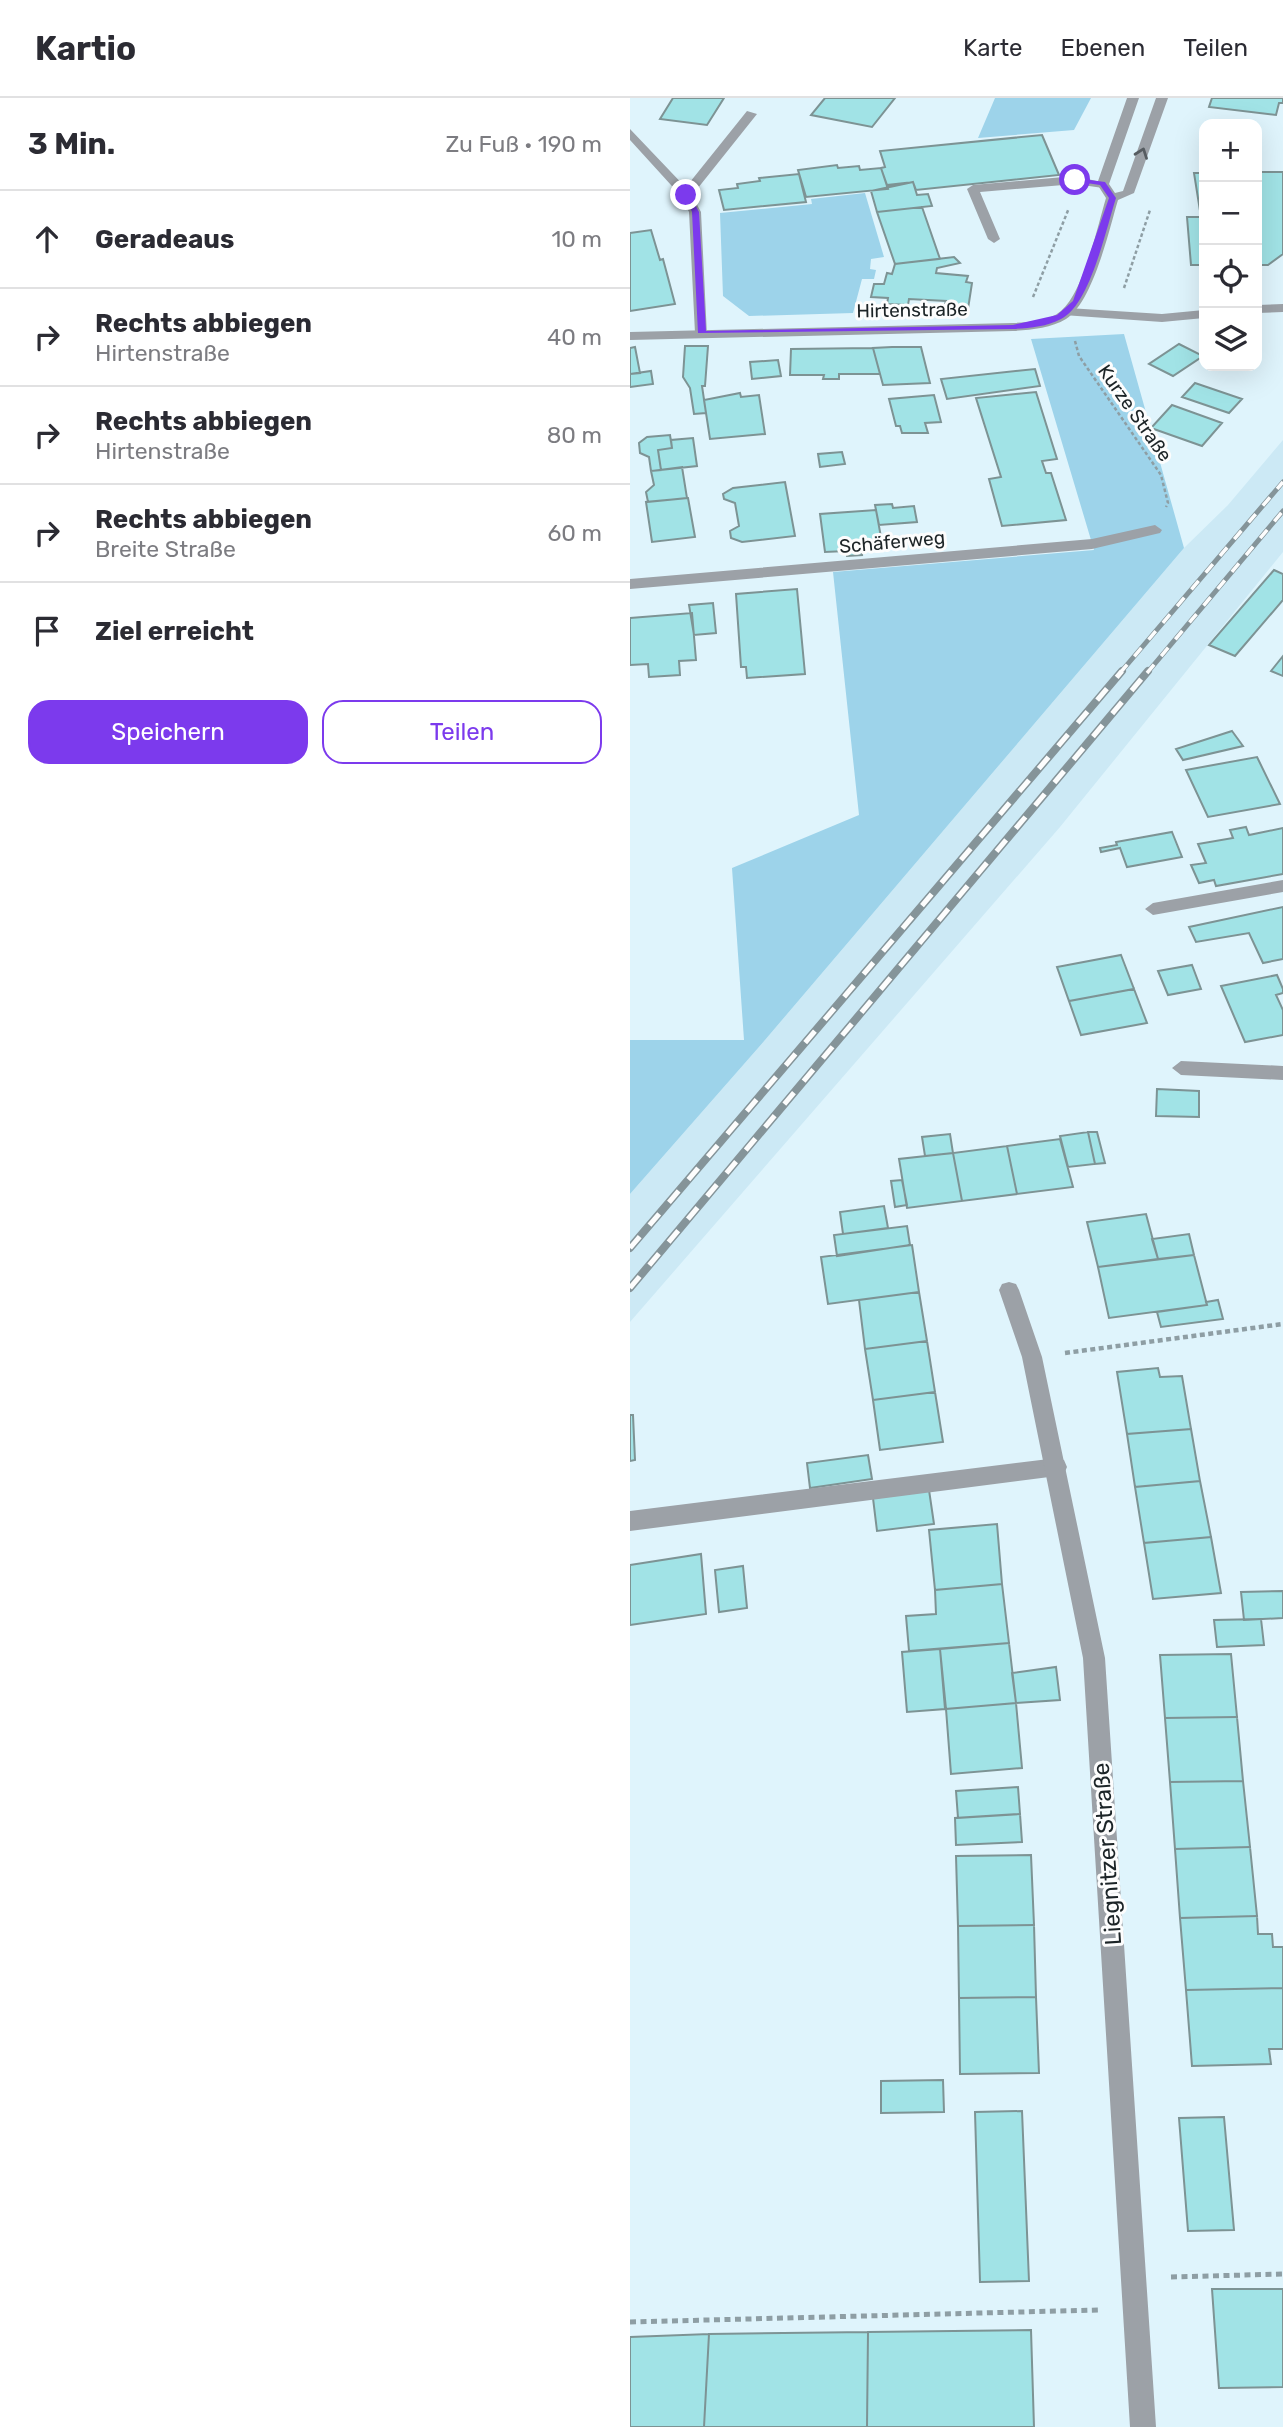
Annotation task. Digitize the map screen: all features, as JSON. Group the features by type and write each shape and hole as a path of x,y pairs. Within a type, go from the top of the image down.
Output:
{"street":[{"path":"1103,184 1133,98"},
{"path":"1112,198 1128,193 1162,98"},
{"path":"686,195 751,114"},
{"path":"630,133 686,195 695,212 702,333"},
{"path":"993,239 973,189 1075,180 1103,184 1112,198"},
{"path":"1068,312 1077,302 1112,198"},
{"path":"1262,309 1283,308"},
{"path":"1068,312 1162,318 1199,314"},
{"name":"Hirtenstraße","path":"630,336 1013,327 1041,324 1068,312"},
{"name":"Schäferweg","path":"630,584 1092,544 1155,530"},
{"path":"1153,909 1283,886"},
{"path":"1181,1068 1283,1073"},
{"name":"Liegnitzer Straße","path":"1009,1290 1032,1357 1057,1466 1094,1658 1143,2427"},
{"path":"630,1521 1057,1466"}],"path":[{"name":"Kurze Straße","path":"1068,312 1079,356 1161,475 1168,503 1155,530"},
{"path":"1032,1357 1283,1324"},
{"path":"1135,2278 1283,2274"},
{"path":"630,2322 1136,2309"}],"shaded area":[{"path":"995,98 1091,98 1074,130 978,138"},
{"path":"865,193 884,257 871,259 870,269 876,270 874,279 862,279 853,313 749,316 723,296 720,213 812,204 811,199"},
{"path":"1124,334 1184,548 765,1040 630,1194 630,1040 744,1040 732,868 859,815 833,572 1094,550 1031,339"},
{"path":"1283,440 1283,552 1060,827 630,1322 630,1194 765,1040 1184,548 1228,505"}],"building":[{"path":"673,98 724,98 707,125 660,119"},
{"path":"825,98 895,98 872,127 811,115"},
{"path":"1212,98 1283,98 1283,103 1279,103 1276,115 1209,107"},
{"path":"1042,135 1059,175 916,190 913,182 887,185 881,168 885,167 880,151"},
{"path":"837,165 838,168 859,166 860,170 881,168 888,189 806,197 798,170"},
{"path":"1262,172 1283,172 1283,254 1268,265 1262,265"},
{"path":"1194,173 1199,173 1199,204"},
{"path":"799,174 806,202 724,210 719,190 738,188 737,184 760,181 759,178"},
{"path":"913,182 917,195 928,194 932,206 877,212 871,191"},
{"path":"922,207 940,259 895,264 877,212"},
{"path":"1187,217 1199,217 1199,265 1191,265"},
{"path":"651,230 660,260 663,259 675,304 630,311 630,233"},
{"path":"954,257 960,263 937,268 936,273 968,276 966,282 972,283 968,309 944,307 946,301 909,299 908,305 887,304 888,298 871,297 874,284 884,284 887,273 892,274 895,264"},
{"path":"1179,344 1199,354 1199,359 1173,376 1149,364"},
{"path":"685,346 708,346 705,386 702,386 706,413 694,414 690,388 683,377"},
{"path":"635,347 640,373 630,374 630,348"},
{"path":"921,347 930,383 883,385 873,348"},
{"path":"873,348 880,374 839,374 839,379 823,379 824,375 790,375 791,349"},
{"path":"778,360 781,376 752,379 750,362"},
{"path":"1035,369 1040,386 947,399 941,379"},
{"path":"651,371 653,384 630,387 630,374"},
{"path":"1195,383 1242,399 1229,413 1182,397"},
{"path":"1036,392 1057,459 1042,461 1046,473 1051,473 1066,520 1002,526 989,479 1001,477 976,398"},
{"path":"740,393 741,397 759,395 765,434 710,439 704,400"},
{"path":"934,395 941,422 925,423 928,433 902,433 900,426 896,426 889,399"},
{"path":"1172,405 1222,423 1202,446 1151,428"},
{"path":"670,435 672,448 658,450 661,470 651,471 649,457 640,453 639,443 647,437"},
{"path":"693,438 697,466 661,470 658,450 672,448 671,440"},
{"path":"842,452 845,464 820,467 818,454"},
{"path":"682,467 687,498 648,502 646,492 654,485 651,471"},
{"path":"785,482 795,536 742,542 731,538 730,531 739,526 735,503 724,499 723,494 733,488"},
{"path":"688,498 695,537 652,542 646,502"},
{"path":"892,504 893,508 914,506 917,522 879,525 875,505"},
{"path":"876,510 883,548 861,549 862,555 847,556 846,551 825,552 820,514"},
{"path":"1274,570 1283,574 1283,600 1235,656 1209,645"},
{"path":"797,589 805,674 747,678 746,667 741,667 736,594"},
{"path":"713,603 716,633 694,635 689,605"},
{"path":"692,613 696,660 679,661 680,675 649,677 648,664 630,665 630,618"},
{"path":"1283,656 1283,676 1271,671"},
{"path":"1232,731 1243,746 1183,760 1176,749"},
{"path":"1257,757 1280,804 1208,817 1186,770"},
{"path":"1246,827 1249,835 1283,828 1283,874 1216,886 1214,880 1199,883 1191,865 1206,863 1198,844 1233,838 1230,830"},
{"path":"1172,832 1182,857 1127,867 1120,848 1101,852 1100,848 1117,845 1116,842"},
{"path":"1283,907 1283,959 1263,963 1249,933 1196,942 1189,927"},
{"path":"1121,955 1134,989 1069,1001 1057,967"},
{"path":"1192,965 1201,989 1168,995 1158,971"},
{"path":"1277,975 1283,989 1283,993 1276,995 1283,1010 1283,1035 1245,1042 1221,986"},
{"path":"1134,989 1147,1023 1081,1035 1069,1001"},
{"path":"1157,1089 1199,1091 1199,1117 1156,1116"},
{"path":"1088,1132 1095,1164 1068,1167 1060,1136"},
{"path":"1088,1132 1097,1132 1105,1163 1095,1164"},
{"path":"950,1134 953,1153 925,1156 922,1137"},
{"path":"1060,1139 1073,1187 1017,1194 1007,1146"},
{"path":"1007,1146 1017,1194 962,1201 953,1153"},
{"path":"953,1153 962,1201 907,1208 899,1159"},
{"path":"902,1180 907,1205 895,1207 891,1181"},
{"path":"884,1206 888,1228 843,1234 840,1212"},
{"path":"1146,1214 1158,1259 1098,1267 1087,1222"},
{"path":"907,1226 910,1245 837,1256 834,1235"},
{"path":"1189,1234 1194,1255 1158,1259 1152,1239"},
{"path":"912,1245 919,1292 828,1304 821,1257"},
{"path":"1194,1255 1207,1305 1109,1318 1098,1267"},
{"path":"919,1292 927,1341 865,1349 859,1300"},
{"path":"1218,1300 1223,1319 1161,1327 1157,1312 1207,1305 1206,1302"},
{"path":"927,1341 935,1392 873,1400 865,1349"},
{"path":"1158,1368 1160,1377 1182,1376 1191,1429 1127,1434 1117,1372"},
{"path":"935,1392 943,1442 880,1450 873,1400"},
{"path":"630,1415 633,1415 635,1460 630,1461"},
{"path":"1191,1429 1200,1481 1135,1487 1127,1434"},
{"path":"868,1455 872,1479 810,1488 807,1463"},
{"path":"1200,1481 1211,1537 1144,1543 1135,1487"},
{"path":"929,1490 934,1524 877,1531 873,1498"},
{"path":"997,1524 1002,1584 935,1590 929,1530"},
{"path":"1211,1537 1221,1593 1153,1599 1144,1543"},
{"path":"701,1554 706,1614 630,1625 630,1565"},
{"path":"743,1566 747,1608 719,1612 715,1570"},
{"path":"1002,1584 1009,1643 909,1651 906,1616 936,1614 935,1590"},
{"path":"1283,1591 1283,1618 1244,1620 1241,1592"},
{"path":"1261,1619 1264,1645 1217,1647 1214,1620"},
{"path":"1009,1643 1016,1703 946,1709 940,1649"},
{"path":"940,1649 945,1709 907,1712 902,1652"},
{"path":"1231,1654 1237,1717 1165,1718 1160,1655"},
{"path":"1056,1667 1060,1700 1016,1703 1012,1673"},
{"path":"1016,1703 1022,1768 951,1774 946,1709"},
{"path":"1237,1717 1243,1781 1170,1782 1165,1718"},
{"path":"1243,1781 1250,1847 1175,1849 1170,1782"},
{"path":"1018,1787 1020,1814 958,1818 956,1791"},
{"path":"1020,1814 1022,1842 956,1845 955,1818"},
{"path":"1250,1847 1257,1916 1180,1918 1175,1849"},
{"path":"1031,1855 1034,1925 958,1926 956,1856"},
{"path":"1257,1916 1258,1934 1272,1934 1273,1947 1283,1947 1283,1988 1186,1990 1180,1918"},
{"path":"1034,1925 1036,1997 959,1998 958,1926"},
{"path":"1283,1988 1283,2049 1269,2049 1271,2064 1192,2066 1186,1990"},
{"path":"1036,1997 1039,2073 960,2074 959,1998"},
{"path":"943,2080 944,2112 881,2113 881,2081"},
{"path":"1022,2111 1029,2281 980,2282 975,2112"},
{"path":"1224,2117 1234,2230 1188,2231 1179,2118"},
{"path":"1212,2289 1283,2289 1283,2387 1219,2388"},
{"path":"1031,2330 1034,2427 867,2427 868,2332"},
{"path":"868,2332 867,2427 704,2427 709,2334"},
{"path":"709,2334 704,2427 630,2427 630,2337"}],"railway":[{"path":"1120,673 1283,482"},
{"path":"1147,673 1283,511"},
{"path":"630,1248 1122,671"},
{"path":"630,1288 1148,671"}],"route":[{"path":"686,195 695,212 701,267 702,333 1013,327 1041,324 1060,317 1077,302 1112,198 1103,184 1075,180"}]}
